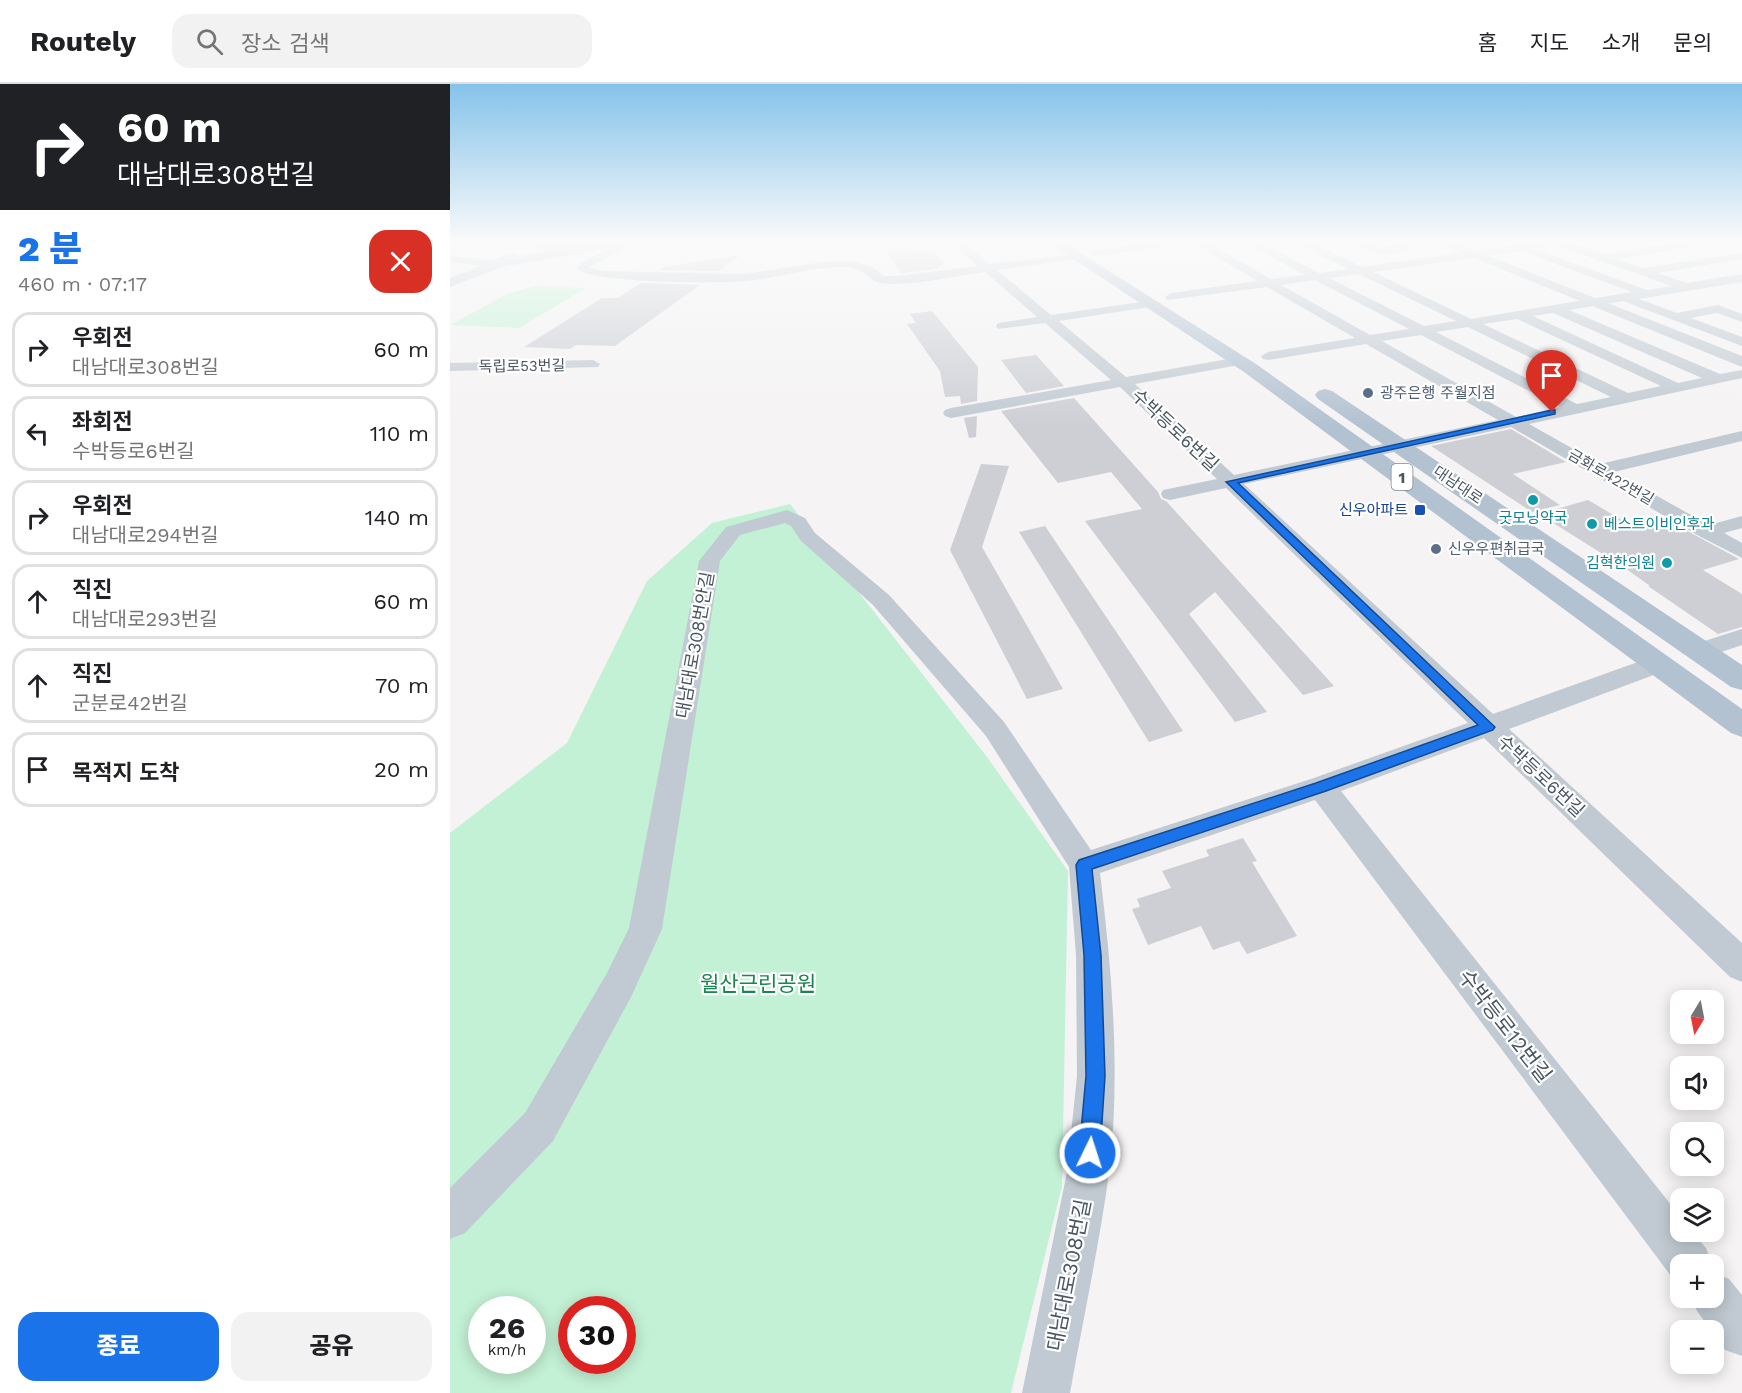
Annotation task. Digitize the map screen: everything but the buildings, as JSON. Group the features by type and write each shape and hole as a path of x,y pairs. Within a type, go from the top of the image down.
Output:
{"main road":[{"name":"대남대로","path":"1164,303 1239,361 1742,725"},
{"name":"대남대로","path":"1166,303 1268,357 1401,445 1742,680"}],"street":[{"name":"수박등로6번길","path":"1029,303 1122,381 1231,482 1742,966"},
{"path":"1002,326 1142,303"},
{"name":"금화로422번길","path":"1304,303 1742,552"},
{"path":"1367,303 1572,408"},
{"path":"1428,303 1624,398"},
{"path":"1268,357 1591,303"},
{"path":"1592,303 1742,362"},
{"path":"1639,303 1742,342"},
{"path":"1555,309 1718,379"},
{"path":"1676,317 1718,309 1742,318"},
{"path":"1519,315 1675,387"},
{"path":"951,412 1239,361"},
{"name":"독립로53번길","path":"450,367 593,364"},
{"path":"1170,494 1369,453 1511,420 1742,374"},
{"path":"1598,470 1742,436"},
{"name":"대남대로308번안길","path":"450,1218 539,1127 618,985 645,929 710,561 734,531 787,516 798,522 808,537 881,600 995,729 1084,865"},
{"path":"1706,532 1742,522"},
{"path":"1701,651 1742,637"},
{"path":"1084,865 1321,787 1658,664"},
{"name":"수박등로12번길","path":"1321,787 1682,1254"},
{"name":"대남대로308번길","path":"1046,1393 1088,1172 1095,1086 1093,955 1084,865"},
{"path":"1723,1308 1742,1333"}],"green space":[{"path":"490,303 561,303 519,328 450,325"},
{"name":"월산근린공원","path":"790,504 987,757 1068,871 1062,1186 1011,1393 450,1393 450,833 567,743 647,581 712,523"}],"place":[{"name":"광주은행 주월지점","path":"1368,393"},
{"name":"굿모닝약국","path":"1533,500"},
{"name":"신우아파트","path":"1420,510"},
{"name":"베스트이비인후과","path":"1592,524"},
{"name":"신우우편취급국","path":"1436,549"},
{"name":"김혁한의원","path":"1667,563"}],"route":[{"path":"1090,1153 1096,1076 1093,955 1084,865 1321,787 1488,727 1231,482 1552,412"}]}
